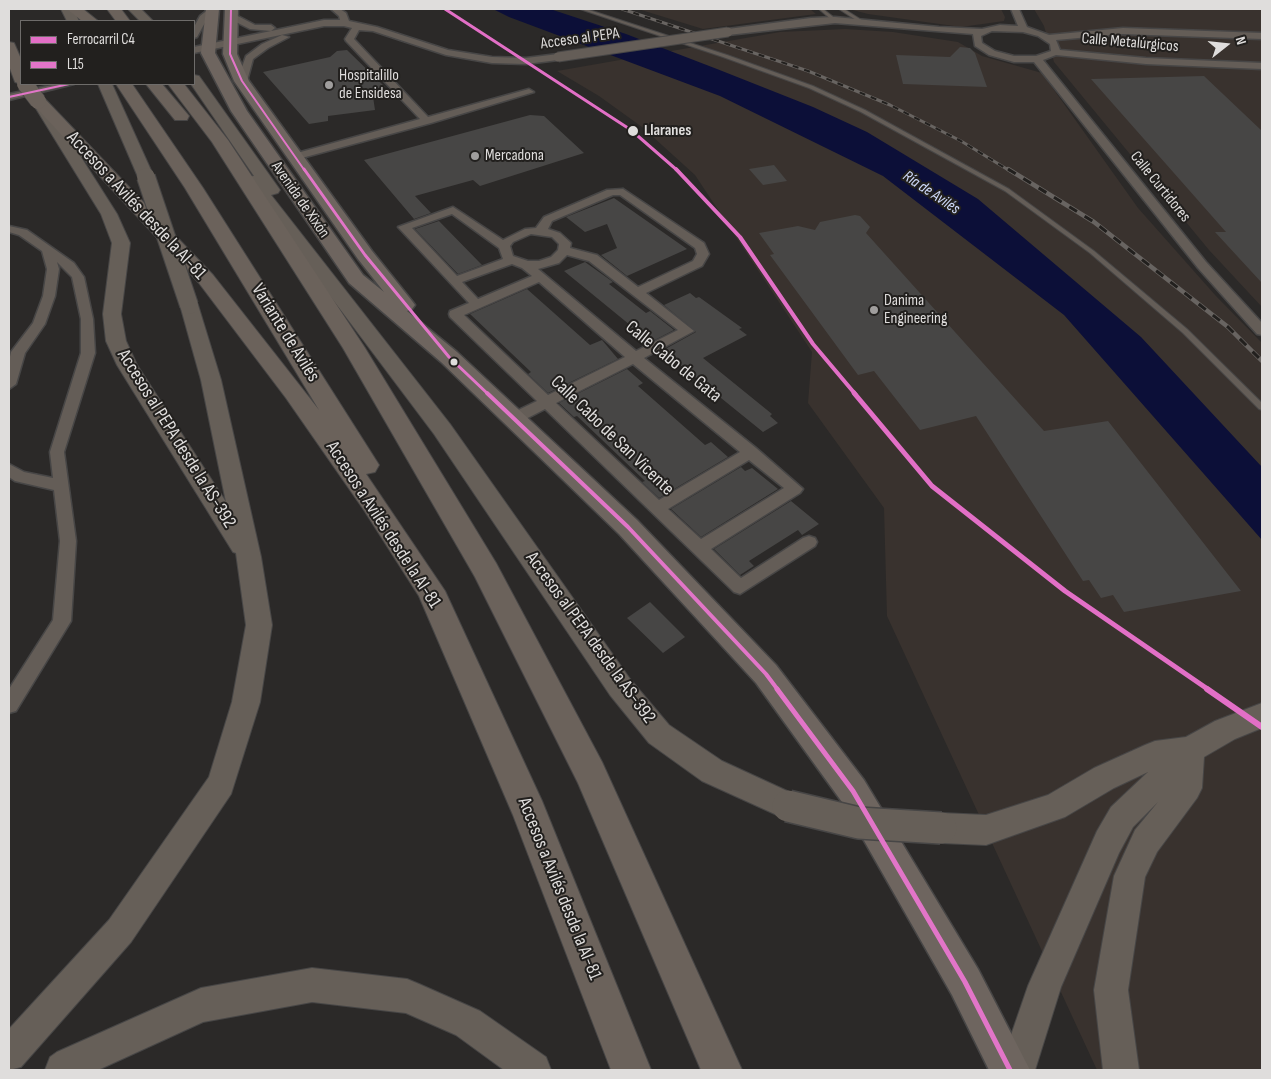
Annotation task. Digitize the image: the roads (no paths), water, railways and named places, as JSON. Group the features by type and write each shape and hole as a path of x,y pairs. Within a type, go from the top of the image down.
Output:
{"highway":[{"path":"68,9 78,20"},
{"path":"74,9 90,20"},
{"path":"114,9 122,20"},
{"path":"9,46 20,75"},
{"path":"155,85 273,226"},
{"path":"177,85 219,140 273,226 354,348 486,571 590,773 722,1070"},
{"name":"Variante de Avilés","path":"115,86 199,196 385,497 431,591"},
{"name":"Accesos a Avilés desde la AI-81","path":"35,90 206,278 294,392 373,503 431,591 530,813 631,1070"}],"main road":[{"path":"134,9 146,20"},
{"path":"201,52 212,9"},
{"name":"Avenida de Xixón","path":"230,12 229,45 242,81 365,255 448,358"},
{"name":"Avenida de Xixón","path":"201,52 356,279 448,358 628,527 766,674 853,791 965,982 1010,1070"},
{"name":"Accesos al PEPA desde la AS-392","path":"195,80 281,202 345,300"},
{"name":"Accesos al PEPA desde la AS-392","path":"9,1055 120,931 221,784 246,702 259,625 211,380 189,305 115,86"},
{"name":"Accesos al PEPA desde la AS-392","path":"35,90 109,214 121,243 112,314 116,341 128,366 246,553"},
{"name":"Accesos al PEPA desde la AS-392","path":"219,140 345,300 458,452 620,687 658,734 712,771 788,806 859,823 986,830 1055,807 1104,778 1156,754 1190,750"},
{"path":"1017,1070 1045,986 1108,842 1122,817 1190,750 1225,730 1262,715"},
{"path":"1121,1070 1112,990 1130,876 1146,841 1187,788 1190,750"},
{"path":"63,1070 70,1065 201,1005 312,985 407,996 468,1023 533,1070"}],"street":[{"path":"195,33 203,18 212,9"},
{"path":"335,9 343,15 345,23"},
{"path":"1015,9 1023,29"},
{"path":"230,12 253,27 298,28"},
{"name":"Acceso al PEPA","path":"229,45 324,23 345,23 446,52 492,60 526,61 558,58 811,20 862,21 939,30"},
{"path":"201,52 229,45 285,37 312,30 357,27"},
{"path":"357,27 349,39 427,121"},
{"path":"1000,28 1023,29 1048,38 1054,42 1056,47 1055,52 1037,59 1002,57 983,49 978,44 939,30 982,32 1000,28"},
{"name":"Calle Metalúrgicos","path":"1048,38 1123,31 1262,36"},
{"path":"978,44 977,35 982,32"},
{"path":"242,81 249,58 265,46 285,37"},
{"name":"Calle Metalúrgicos","path":"1055,52 1146,61 1262,66"},
{"name":"Calle Curtidores","path":"1037,59 1202,265 1262,331"},
{"path":"9,97 63,85"},
{"path":"9,91 35,90"},
{"path":"294,156 529,92"},
{"path":"542,231 542,225 548,218 611,192 623,192 700,246 703,254 698,263 638,292"},
{"path":"504,246 453,210 404,227 477,305 540,277"},
{"path":"9,229 23,232 52,252 70,266 78,277 87,319 88,353 57,452 68,541 62,621 9,705"},
{"path":"542,231 556,235 565,243 564,251 555,260 540,265 526,265 511,260 504,252 504,246 517,235 542,231"},
{"path":"513,419 686,331 593,258 578,252 564,251"},
{"path":"9,384 18,352 39,324 50,296 52,252"},
{"path":"454,281 511,260"},
{"name":"Calle Cabo de Gata","path":"526,265 634,357 795,489 700,548"},
{"name":"Calle Cabo de San Vicente","path":"477,305 456,314 740,587 809,542"},
{"path":"657,508 751,452"},
{"path":"9,469 20,477 61,486"}],"lane":[{"path":"582,9 725,56 811,88 864,111 1007,190 1092,252 1178,325 1262,407"},
{"path":"821,9 835,20"},
{"path":"840,9 862,21"}],"water":[{"name":"Ría de Avilés","path":"493,9 550,9 626,34 717,69 813,107 867,132 978,199 1141,337 1262,467 1262,540 1064,315 883,176 720,96 509,17"}],"railway":[{"path":"622,9 808,71 890,105 961,141 1010,171"},
{"path":"1008,169 1094,222 1228,327 1262,361"}],"rail line":[{"name":"C4","path":"445,9 631,130 684,176 740,237 813,344 932,486 1065,591 1262,727"}],"place":[{"name":"Hospitalillo de Ensidesa","path":"329,85"},
{"name":"Llaranes","path":"633,131"},
{"name":"Mercadona","path":"475,156"},
{"name":"Danima Engineering","path":"874,310"}]}
